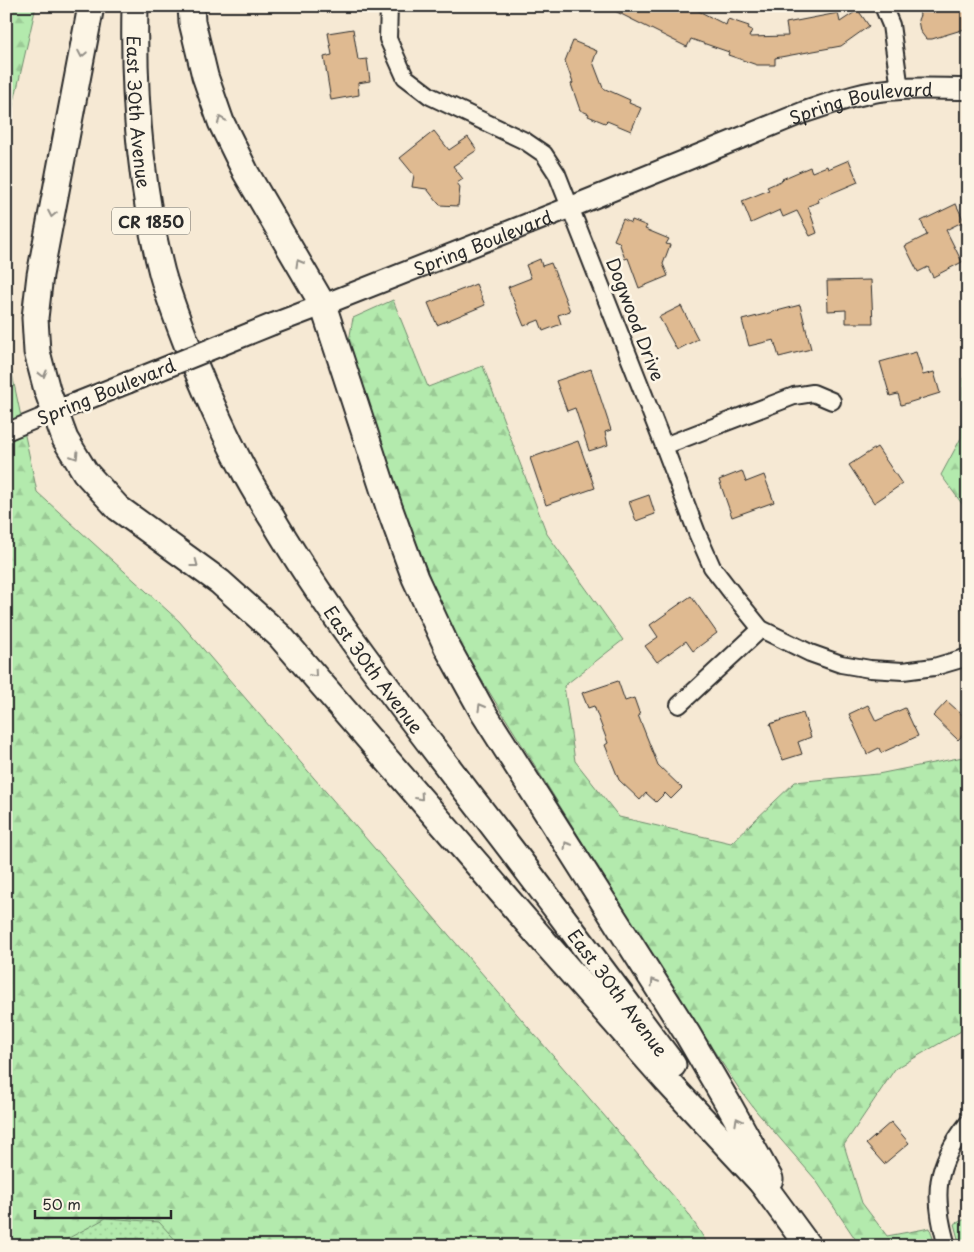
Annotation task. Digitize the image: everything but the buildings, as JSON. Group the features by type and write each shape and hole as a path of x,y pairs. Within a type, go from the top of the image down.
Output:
{"main road":[{"path":"91,6 40,275 35,318 37,352 54,412 65,439 85,472 118,508 220,582 280,636 547,944 673,1087 762,1184"},
{"name":"East 30th Avenue","path":"135,6 134,44 137,126 147,203 163,274 181,330 209,400 242,467 319,594 369,663 533,877 806,1243"},
{"path":"191,6 192,22 206,76 221,122 246,173 323,305 389,507 415,578 447,647 483,712 688,1035 806,1243"}],"street":[{"name":"Dogwood Drive","path":"389,6 388,39 404,77 430,96 525,141 544,154 557,174 664,446 696,533 712,567 761,629 810,653 840,664 870,669 903,671 934,667 968,657"},
{"path":"883,6 891,24 900,89"},
{"name":"Spring Boulevard","path":"6,432 832,102 870,93 900,89 968,89"},
{"path":"664,446 794,396 813,393 832,401"},
{"path":"679,704 761,629"},
{"path":"947,1246 938,1205 939,1178 946,1156 956,1138 968,1123"}],"green space":[{"path":"6,6 36,6 6,137"},
{"path":"393,300 428,387 483,366 547,534 623,640 564,686 575,761 619,817 731,843 795,782 878,774 968,756 968,1018 963,1030 895,1069 844,1145 862,1203 887,1236 930,1228 935,1246 860,1246 815,1179 756,1111 738,1087 684,1006 470,661 430,578 412,531 389,468 349,341 353,318"},
{"path":"6,346 37,492 179,621 688,1213 709,1246 181,1246 159,1222 106,1218 54,1246 6,1246"},
{"path":"968,377 968,512 941,475 961,438 963,378"},
{"path":"6,1175 276,1246 6,1246"},
{"path":"968,1218 968,1246 960,1246 954,1224"}]}
